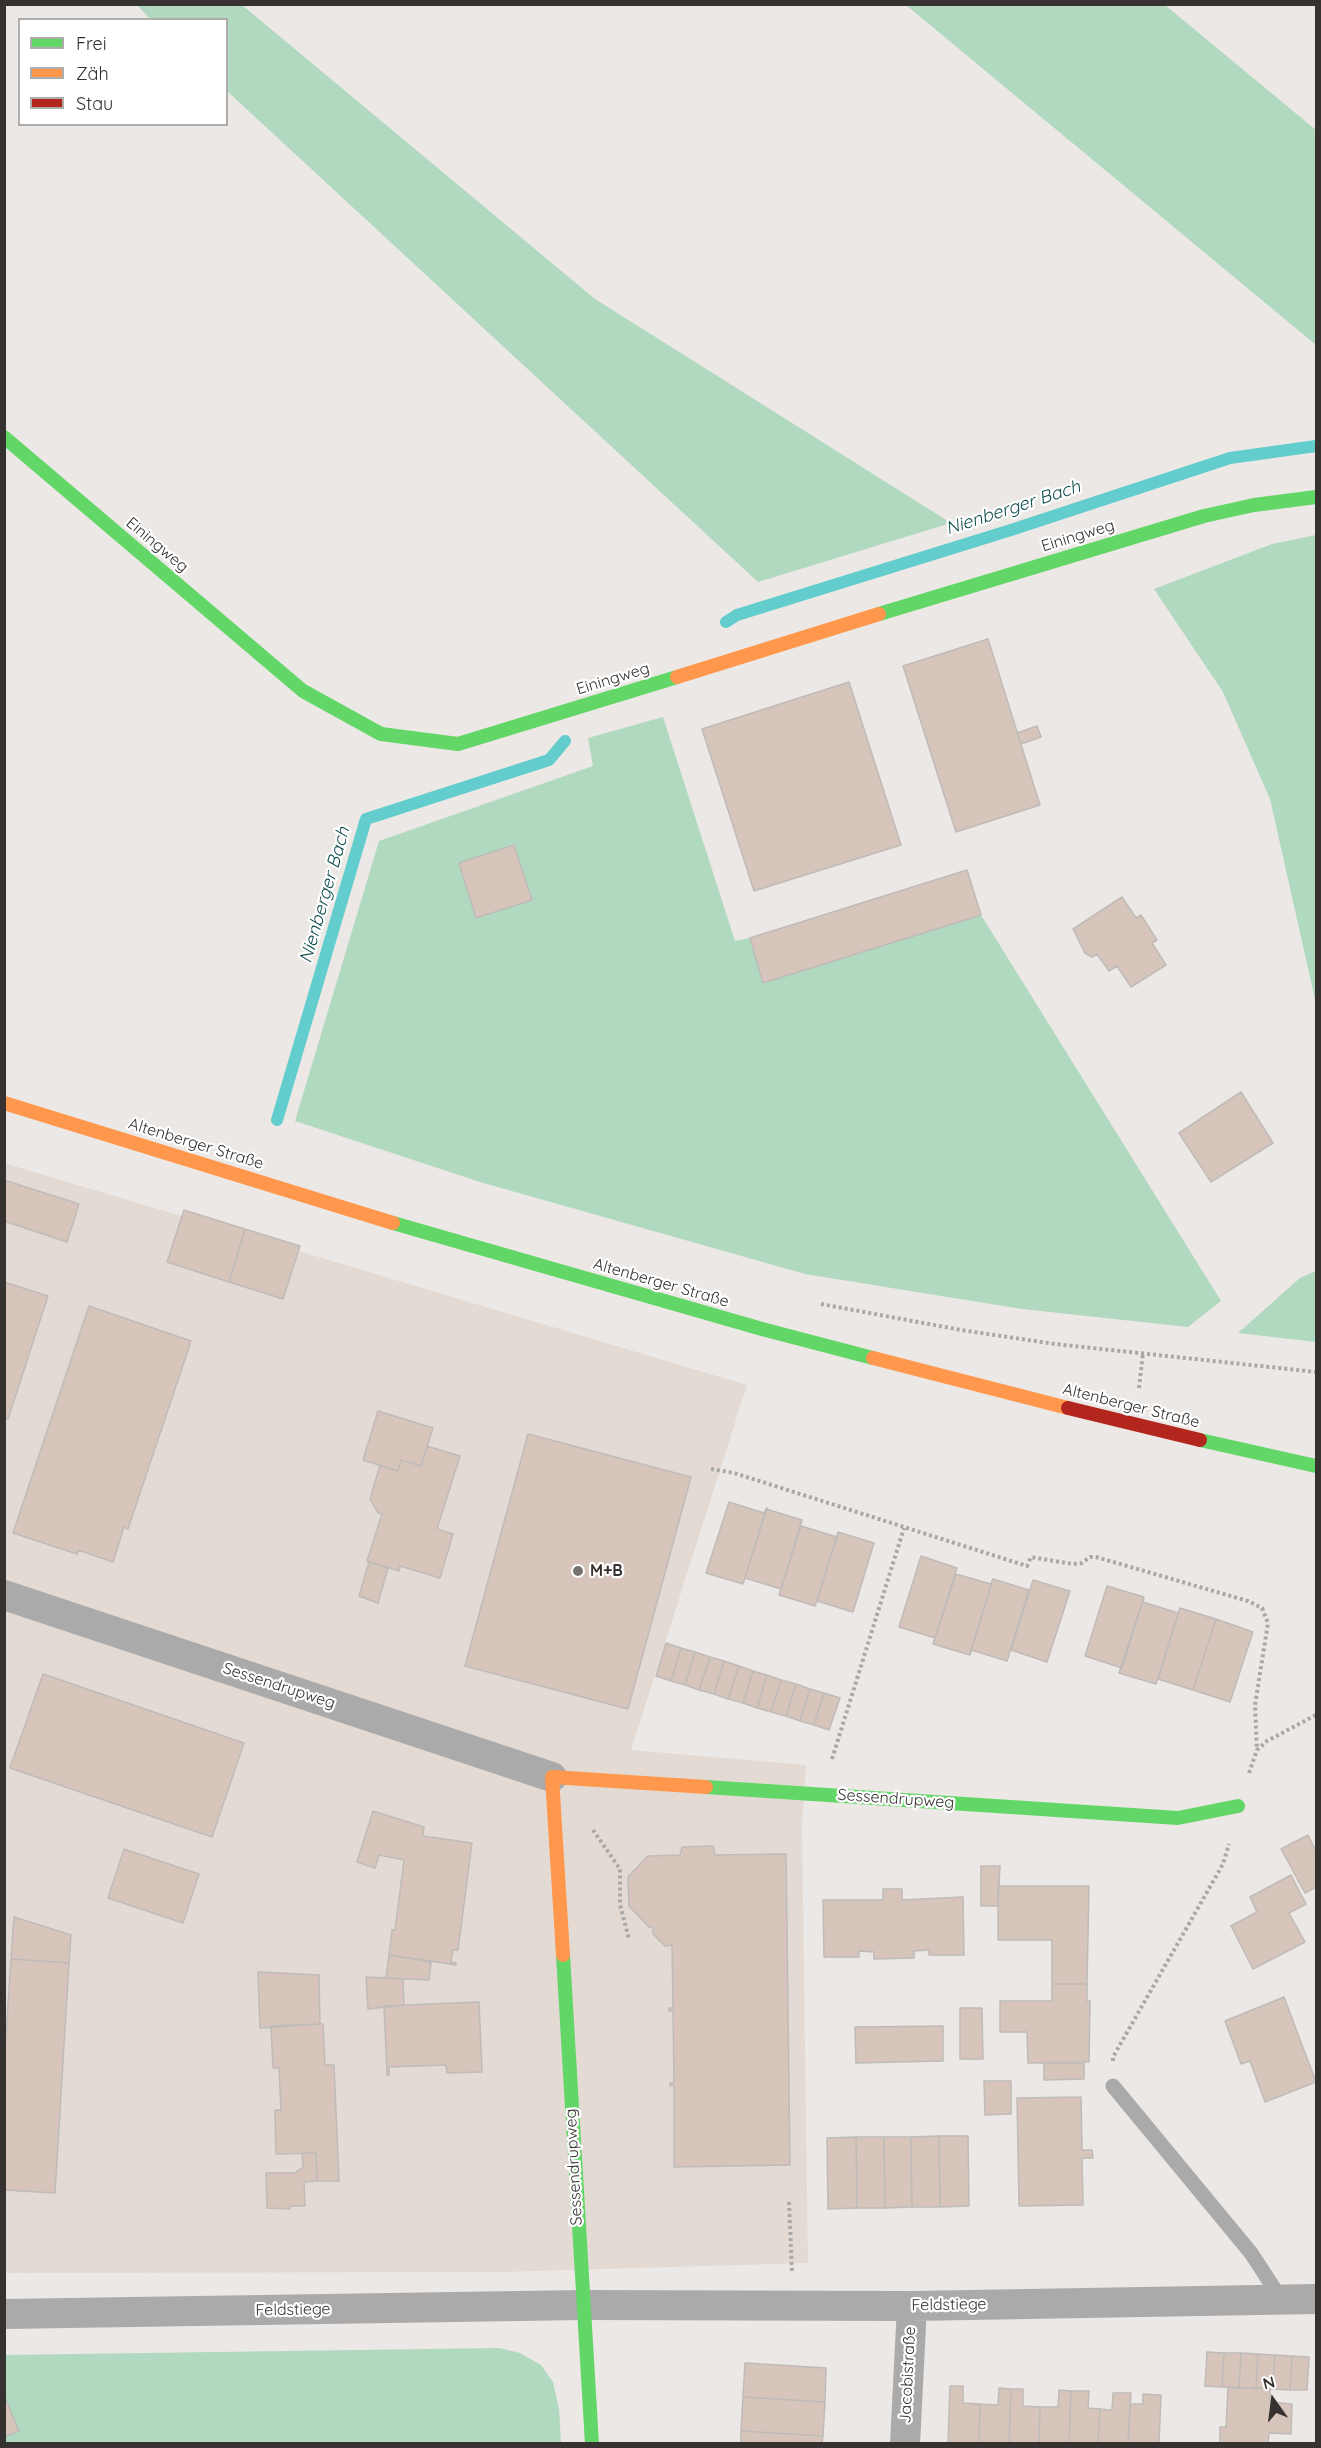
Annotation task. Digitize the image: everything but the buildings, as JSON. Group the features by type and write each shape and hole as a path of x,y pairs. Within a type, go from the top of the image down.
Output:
{"street":[{"name":"Einingweg","path":"4,437 303,691 381,734 458,744 1204,516 1254,505 1317,497"},
{"name":"Altenberger Straße","path":"4,1103 412,1229 751,1326 1146,1428 1317,1466"},
{"name":"Sessendrupweg","path":"4,1594 552,1777 1178,1818 1238,1806"},
{"name":"Sessendrupweg","path":"552,1777 582,2305"},
{"name":"Feldstiege","path":"4,2314 582,2305 912,2306 1317,2299"},
{"path":"582,2305 592,2444"},
{"name":"Jacobistraße","path":"905,2444 912,2306"}],"lane":[{"path":"1113,2086 1251,2253 1281,2299"}],"path":[{"path":"813,1302 961,1330 1055,1344 1317,1372"},
{"path":"711,1469 734,1473 1027,1566 1031,1557 1073,1564 1096,1557 1248,1601 1262,1608 1268,1623 1255,1705 1257,1750 1238,1806 1223,1864 1113,2057 1113,2086"},
{"path":"822,1795 904,1528"},
{"path":"1257,1750 1317,1714"},
{"path":"591,1828 620,1869 620,1905 630,1940"},
{"path":"789,2202 793,2306"}],"shaded area":[{"path":"4,1163 747,1385 631,1750 806,1765 802,1827 808,2263 501,2272 5,2273"}],"green space":[{"path":"137,5 242,5 595,299 951,523 758,582 228,92 228,18 149,18"},
{"path":"906,5 1165,5 1316,130 1316,345"},
{"path":"1316,535 1316,1004 1270,799 1223,692 1154,589 1272,544"},
{"path":"663,717 735,941 750,938 763,983 981,915 1221,1301 1188,1327 1022,1309 805,1274 480,1182 295,1121 379,841 593,766 588,738"},
{"path":"1316,1271 1316,1342 1238,1333 1300,1278"},
{"path":"499,2348 520,2353 541,2365 553,2382 559,2409 561,2443 5,2443 4,2355"}],"waterway":[{"name":"Nienberger Bach","path":"726,622 737,615 1011,530 1230,458 1316,446"},
{"name":"Nienberger Bach","path":"277,1120 366,819 549,760 565,741"}],"traffic: fast":[{"path":"4,437 303,691 381,734 458,744 677,677"},
{"path":"879,614 1204,516 1254,505 1316,497"},
{"path":"393,1223 762,1329 873,1358"},
{"path":"1200,1440 1316,1466"},
{"path":"706,1787 1178,1818 1238,1806"},
{"path":"563,1955 592,2444"}],"traffic: slow":[{"path":"677,677 879,614"},
{"path":"4,1103 393,1223"},
{"path":"873,1358 1068,1408"},
{"path":"563,1955 552,1777 706,1787"}],"traffic: jam":[{"path":"1068,1408 1200,1440"}],"place":[{"name":"M+B","path":"578,1571"}]}
